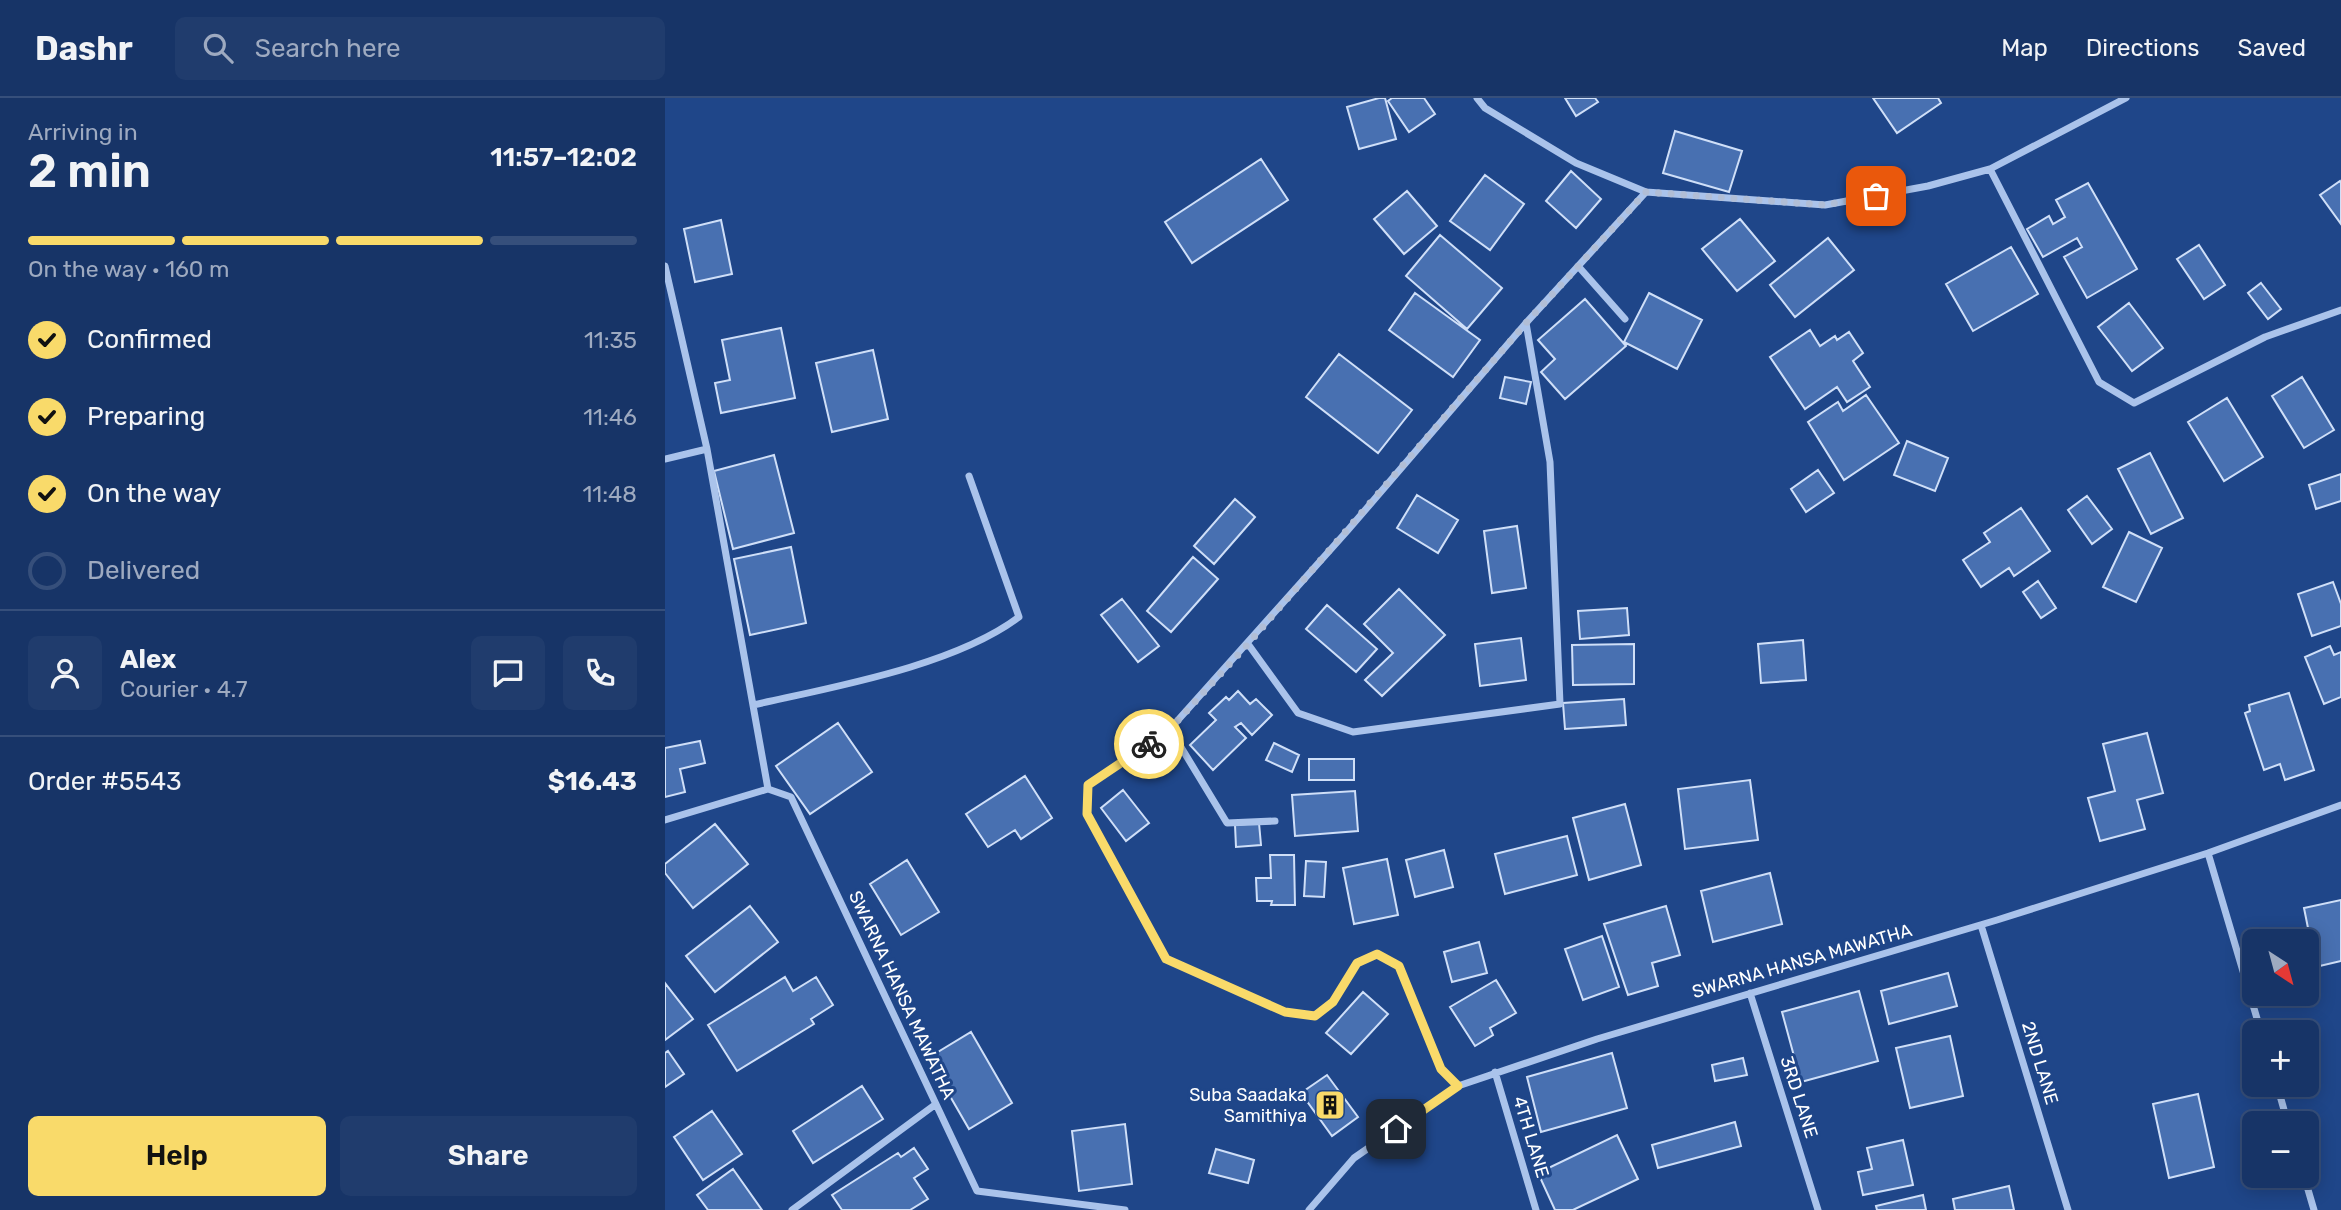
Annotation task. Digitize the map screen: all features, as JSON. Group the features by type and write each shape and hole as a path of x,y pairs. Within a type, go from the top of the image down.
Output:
{"street":[{"path":"1477,98 1485,108 1576,163 1646,192 1825,205 1928,186 1990,169 2126,98"},
{"path":"1990,169 2099,382 2134,403 2265,337 2341,310"},
{"path":"1458,1086 1441,1069 1399,966 1377,954 1357,963 1333,1002 1315,1016 1285,1012 1166,959 1087,814 1088,785 1170,729 1248,644 1526,323 1646,192"},
{"path":"665,266 707,449 768,789 665,820"},
{"path":"1578,266 1625,319"},
{"path":"1248,644 1298,713 1353,732 1560,704 1550,462 1526,323"},
{"path":"665,458 707,449"},
{"path":"753,705 855,682 928,659 997,633 1019,617 969,475"},
{"path":"1170,729 1227,823 1275,821"},
{"name":"SWARNA HANSA MAWATHA","path":"768,789 791,797 977,1191 1123,1210"},
{"name":"SWARNA HANSA MAWATHA","path":"1309,1210 1354,1158 1458,1086 1495,1072 1981,925 2208,853 2341,805"},
{"path":"2208,853 2257,1020"},
{"name":"2ND LANE","path":"1981,925 2068,1210"},
{"name":"3RD LANE","path":"1750,993 1818,1210"},
{"name":"4TH LANE","path":"1495,1072 1536,1210"},
{"path":"792,1210 936,1104"},
{"path":"2308,1188 2314,1210"}],"building":[{"path":"1385,98 1396,139 1359,149 1347,107"},
{"path":"1392,98 1424,98 1435,114 1409,132 1388,101"},
{"path":"1565,98 1595,98 1598,102 1576,116"},
{"path":"1873,98 1938,98 1941,103 1897,133"},
{"path":"1675,131 1742,151 1729,192 1663,173"},
{"path":"1261,159 1288,200 1192,263 1165,222"},
{"path":"1571,171 1601,199 1576,228 1546,201"},
{"path":"1485,175 1524,204 1490,250 1450,221"},
{"path":"2340,181 2341,183 2341,224 2320,195"},
{"path":"2088,183 2137,269 2087,298 2064,257 2082,247 2077,238 2043,257 2027,229 2049,216 2053,224 2065,217 2056,200"},
{"path":"1407,191 1437,226 1404,254 1374,219"},
{"path":"1740,219 1775,261 1737,291 1702,249"},
{"path":"721,220 732,274 695,282 684,229"},
{"path":"1440,235 1502,288 1467,329 1406,276"},
{"path":"1828,238 1854,270 1795,317 1770,285"},
{"path":"2199,245 2225,285 2204,299 2177,259"},
{"path":"2011,247 2038,294 1973,331 1946,284"},
{"path":"2261,283 2281,309 2268,319 2248,293"},
{"path":"1415,293 1480,340 1453,377 1389,330"},
{"path":"1649,293 1702,320 1677,369 1624,342"},
{"path":"1585,299 1626,346 1565,399 1541,372 1555,359 1538,340"},
{"path":"2129,303 2163,348 2132,371 2098,327"},
{"path":"781,328 795,398 721,413 715,383 730,380 722,340"},
{"path":"1810,330 1820,346 1835,336 1837,340 1849,332 1863,353 1853,361 1870,387 1847,402 1837,387 1805,409 1770,357"},
{"path":"873,350 888,419 832,432 816,363"},
{"path":"1339,354 1412,410 1378,453 1306,397"},
{"path":"1505,377 1531,382 1526,404 1500,398"},
{"path":"2302,377 2334,430 2304,448 2272,396"},
{"path":"1866,395 1899,443 1844,480 1808,422 1838,402 1843,411"},
{"path":"2227,398 2263,457 2224,481 2188,422"},
{"path":"1907,441 1948,458 1935,491 1894,475"},
{"path":"2150,453 2183,518 2151,534 2118,469"},
{"path":"774,455 794,533 733,549 714,471"},
{"path":"1818,470 1834,493 1806,512 1791,489"},
{"path":"2341,474 2341,501 2316,509 2309,485"},
{"path":"1417,495 1458,520 1438,553 1397,528"},
{"path":"2087,496 2112,529 2092,544 2068,510"},
{"path":"1235,499 1255,517 1214,564 1194,546"},
{"path":"2021,508 2050,551 2014,576 2009,568 1981,587 1963,560 1990,542 1984,533"},
{"path":"1517,526 1526,588 1492,593 1484,531"},
{"path":"2129,532 2162,548 2136,602 2103,587"},
{"path":"791,547 806,623 750,635 734,559"},
{"path":"1193,557 1218,579 1171,632 1147,611"},
{"path":"2038,581 2056,608 2041,618 2023,592"},
{"path":"2333,582 2341,604 2341,626 2312,636 2298,594"},
{"path":"1399,589 1445,635 1382,696 1365,680 1393,653 1364,624"},
{"path":"1122,599 1159,646 1138,662 1101,615"},
{"path":"1327,605 1377,649 1356,672 1306,629"},
{"path":"1627,608 1629,635 1580,639 1578,611"},
{"path":"1521,638 1526,680 1480,686 1475,644"},
{"path":"1803,640 1806,680 1761,683 1758,644"},
{"path":"1634,644 1634,684 1573,685 1572,645"},
{"path":"2330,646 2334,655 2341,652 2341,697 2324,704 2305,657"},
{"path":"1238,691 1250,704 1256,699 1272,715 1252,735 1241,723 1235,727 1246,738 1213,770 1190,745 1216,720 1209,713 1226,697 1229,700"},
{"path":"2289,693 2314,770 2285,780 2280,764 2264,770 2245,713 2250,711 2249,705"},
{"path":"1624,699 1626,725 1565,729 1563,703"},
{"path":"838,723 872,772 810,814 776,766"},
{"path":"2147,733 2163,793 2137,800 2145,829 2100,841 2088,798 2115,791 2103,744"},
{"path":"700,741 705,763 680,769 685,792 665,797 665,748"},
{"path":"1274,743 1299,755 1292,772 1266,760"},
{"path":"1309,759 1354,759 1354,780 1309,780"},
{"path":"1025,776 1052,818 1021,839 1015,830 988,847 966,814"},
{"path":"1750,780 1758,840 1685,849 1678,789"},
{"path":"1123,790 1149,823 1126,841 1101,808"},
{"path":"1355,791 1358,831 1295,836 1292,795"},
{"path":"1625,804 1641,865 1589,880 1573,818"},
{"path":"1259,823 1261,845 1236,847 1235,825"},
{"path":"715,824 748,864 693,908 665,873 665,864"},
{"path":"1567,836 1577,875 1505,894 1495,854"},
{"path":"1444,850 1453,887 1415,897 1406,860"},
{"path":"1270,855 1294,855 1295,905 1271,905 1272,901 1257,901 1256,878 1271,878"},
{"path":"1387,859 1398,915 1354,924 1343,868"},
{"path":"907,860 939,912 901,935 870,884"},
{"path":"1306,861 1326,862 1324,897 1304,896"},
{"path":"1770,873 1782,924 1713,942 1701,891"},
{"path":"2341,900 2341,961 2319,966 2319,929 2303,929 2308,928 2304,908"},
{"path":"750,906 778,942 715,992 686,956"},
{"path":"1666,906 1680,955 1652,963 1658,986 1628,995 1604,924"},
{"path":"1602,936 1619,987 1583,1000 1565,949"},
{"path":"1479,942 1487,973 1452,982 1444,952"},
{"path":"1948,973 1957,1006 1889,1024 1881,991"},
{"path":"785,977 793,991 816,977 833,1005 811,1019 814,1024 737,1071 708,1025"},
{"path":"1496,980 1516,1013 1490,1028 1493,1035 1475,1046 1450,1007"},
{"path":"665,983 693,1019 665,1040"},
{"path":"1859,991 1878,1061 1801,1082 1782,1012"},
{"path":"1363,992 1388,1014 1351,1054 1326,1033"},
{"path":"971,1032 1012,1103 969,1129 928,1058"},
{"path":"1950,1036 1963,1096 1910,1108 1896,1048"},
{"path":"668,1051 684,1074 665,1087 665,1053"},
{"path":"1612,1053 1627,1108 1541,1132 1527,1077"},
{"path":"1743,1058 1747,1075 1715,1081 1712,1065"},
{"name":"Suba Saadaka Samithiya","path":"1327,1075 1358,1117 1332,1136 1301,1093"},
{"path":"862,1086 883,1119 813,1163 793,1131"},
{"path":"2198,1094 2214,1167 2169,1178 2153,1104"},
{"path":"712,1111 742,1154 703,1180 674,1137"},
{"path":"1735,1122 1741,1146 1658,1168 1652,1145"},
{"path":"1125,1124 1132,1184 1079,1191 1072,1131"},
{"path":"1617,1135 1638,1179 1573,1210 1555,1210 1538,1173"},
{"path":"1903,1140 1913,1185 1863,1195 1858,1172 1872,1169 1867,1148"},
{"path":"914,1148 928,1169 914,1178 928,1199 910,1210 842,1210 832,1195 898,1153 901,1157"},
{"path":"1216,1149 1254,1160 1248,1183 1209,1173"},
{"path":"733,1169 762,1210 708,1210 697,1195"},
{"path":"2009,1186 2014,1210 1955,1210 1953,1199"},
{"path":"1923,1195 1926,1210 1877,1210 1876,1206"}],"way so far":[{"path":"1149,744 1170,729 1248,644 1526,323 1646,192 1825,205 1876,196"}],"place":[{"name":"Suba Saadaka Samithiya","path":"1330,1105"}],"route":[{"path":"1149,744 1088,785 1087,814 1166,959 1285,1012 1315,1016 1333,1002 1357,963 1377,954 1399,966 1441,1069 1458,1086 1396,1129"}]}
